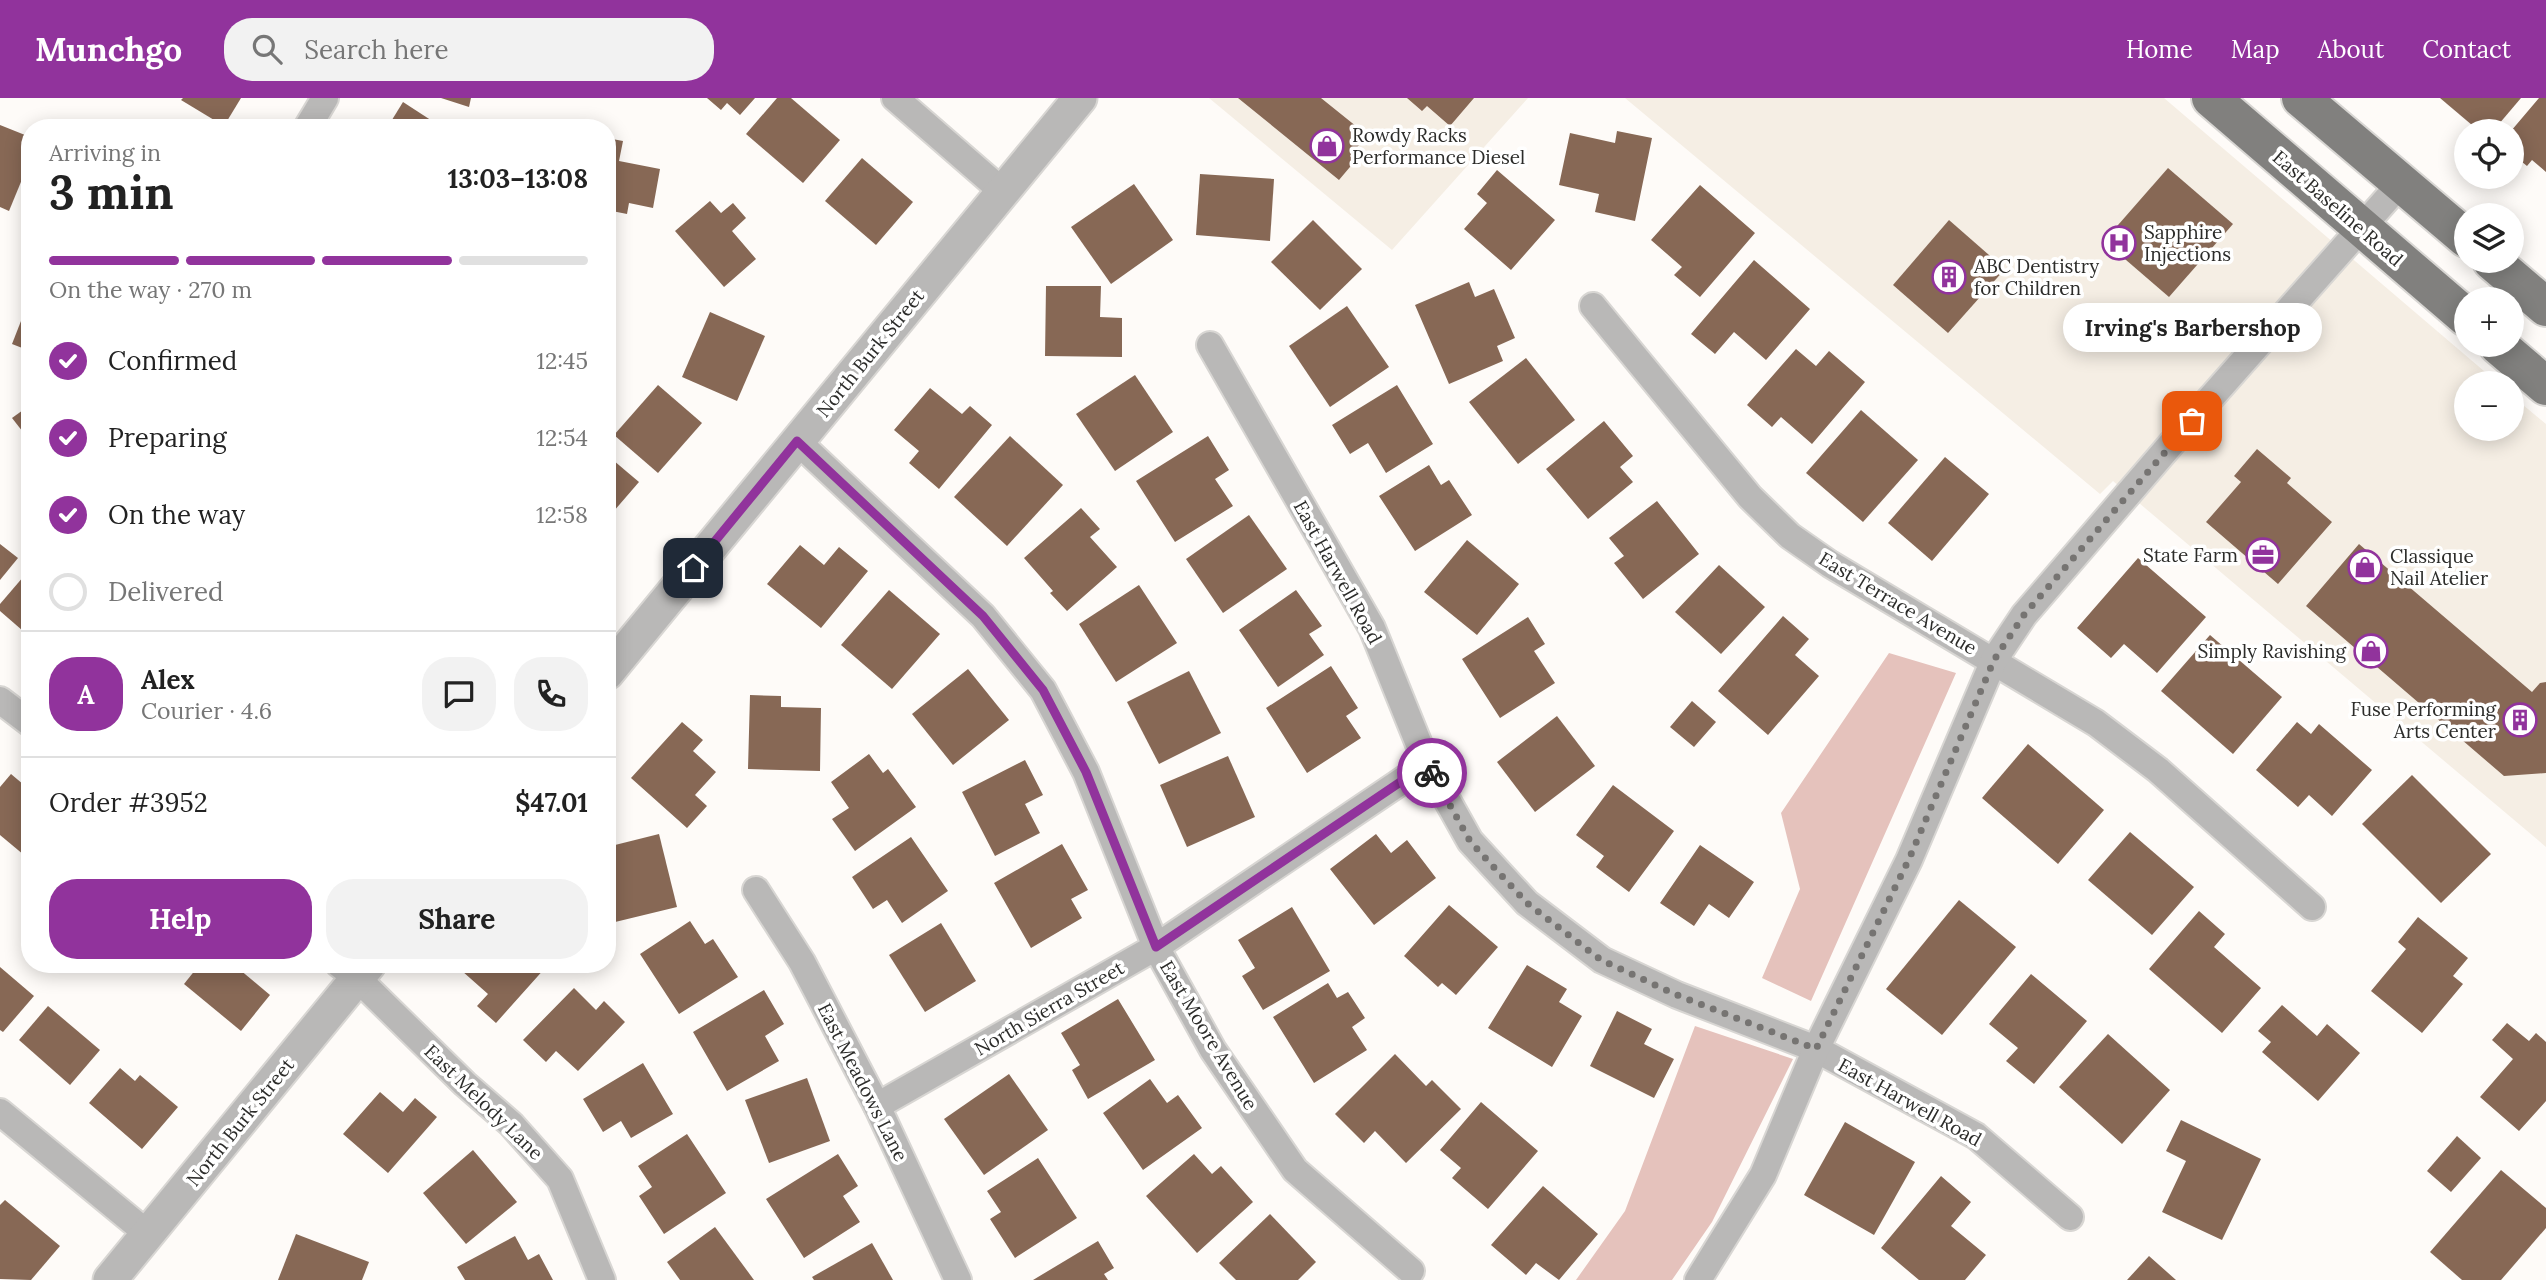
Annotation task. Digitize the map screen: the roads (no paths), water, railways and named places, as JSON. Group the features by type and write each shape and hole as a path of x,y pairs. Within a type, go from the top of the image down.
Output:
{"main road":[{"name":"East Baseline Road","path":"2211,98 2454,307"},
{"path":"2301,98 2454,228"},
{"path":"2506,273 2546,307"},
{"path":"2512,357 2546,386"}],"street":[{"path":"312,119 325,98"},
{"path":"895,98 1003,191"},
{"name":"North Burk Street","path":"616,662 1080,98"},
{"path":"1698,1280 1763,1175 1816,1049 1909,859 1994,660 2024,615 2401,183"},
{"name":"East Terrace Avenue","path":"1593,306 1750,497 1790,536 1830,564 2096,723 2158,770 2312,906"},
{"name":"East Harwell Road","path":"1210,345 1372,628 1427,764 1470,841 1527,903 1601,960 1677,995 1816,1049 1976,1136 2070,1217"},
{"name":"East Moore Avenue","path":"797,441 983,616 1043,690 1086,772 1156,947 1213,1050 1295,1170 1411,1271"},
{"path":"0,700 21,716"},
{"name":"North Sierra Street","path":"877,1106 1156,947 1427,764"},
{"name":"East Meadows Lane","path":"756,890 802,962 877,1106 958,1280"},
{"name":"North Burk Street","path":"110,1280 352,973"},
{"name":"East Melody Lane","path":"359,973 466,1084 511,1124 560,1179 602,1280"},
{"path":"0,1112 148,1234"}],"place":[{"name":"Rowdy Racks Performance Diesel","path":"1327,146"},
{"name":"Sapphire Injections","path":"2119,243"},
{"name":"ABC Dentistry for Children","path":"1949,277"},
{"name":"Irving's Barbershop","path":"2192,421"},
{"name":"State Farm","path":"2263,555"},
{"name":"Classique Nail Atelier","path":"2365,567"},
{"name":"Simply Ravishing","path":"2371,651"},
{"name":"Fuse Performing Arts Center","path":"2520,720"}]}
